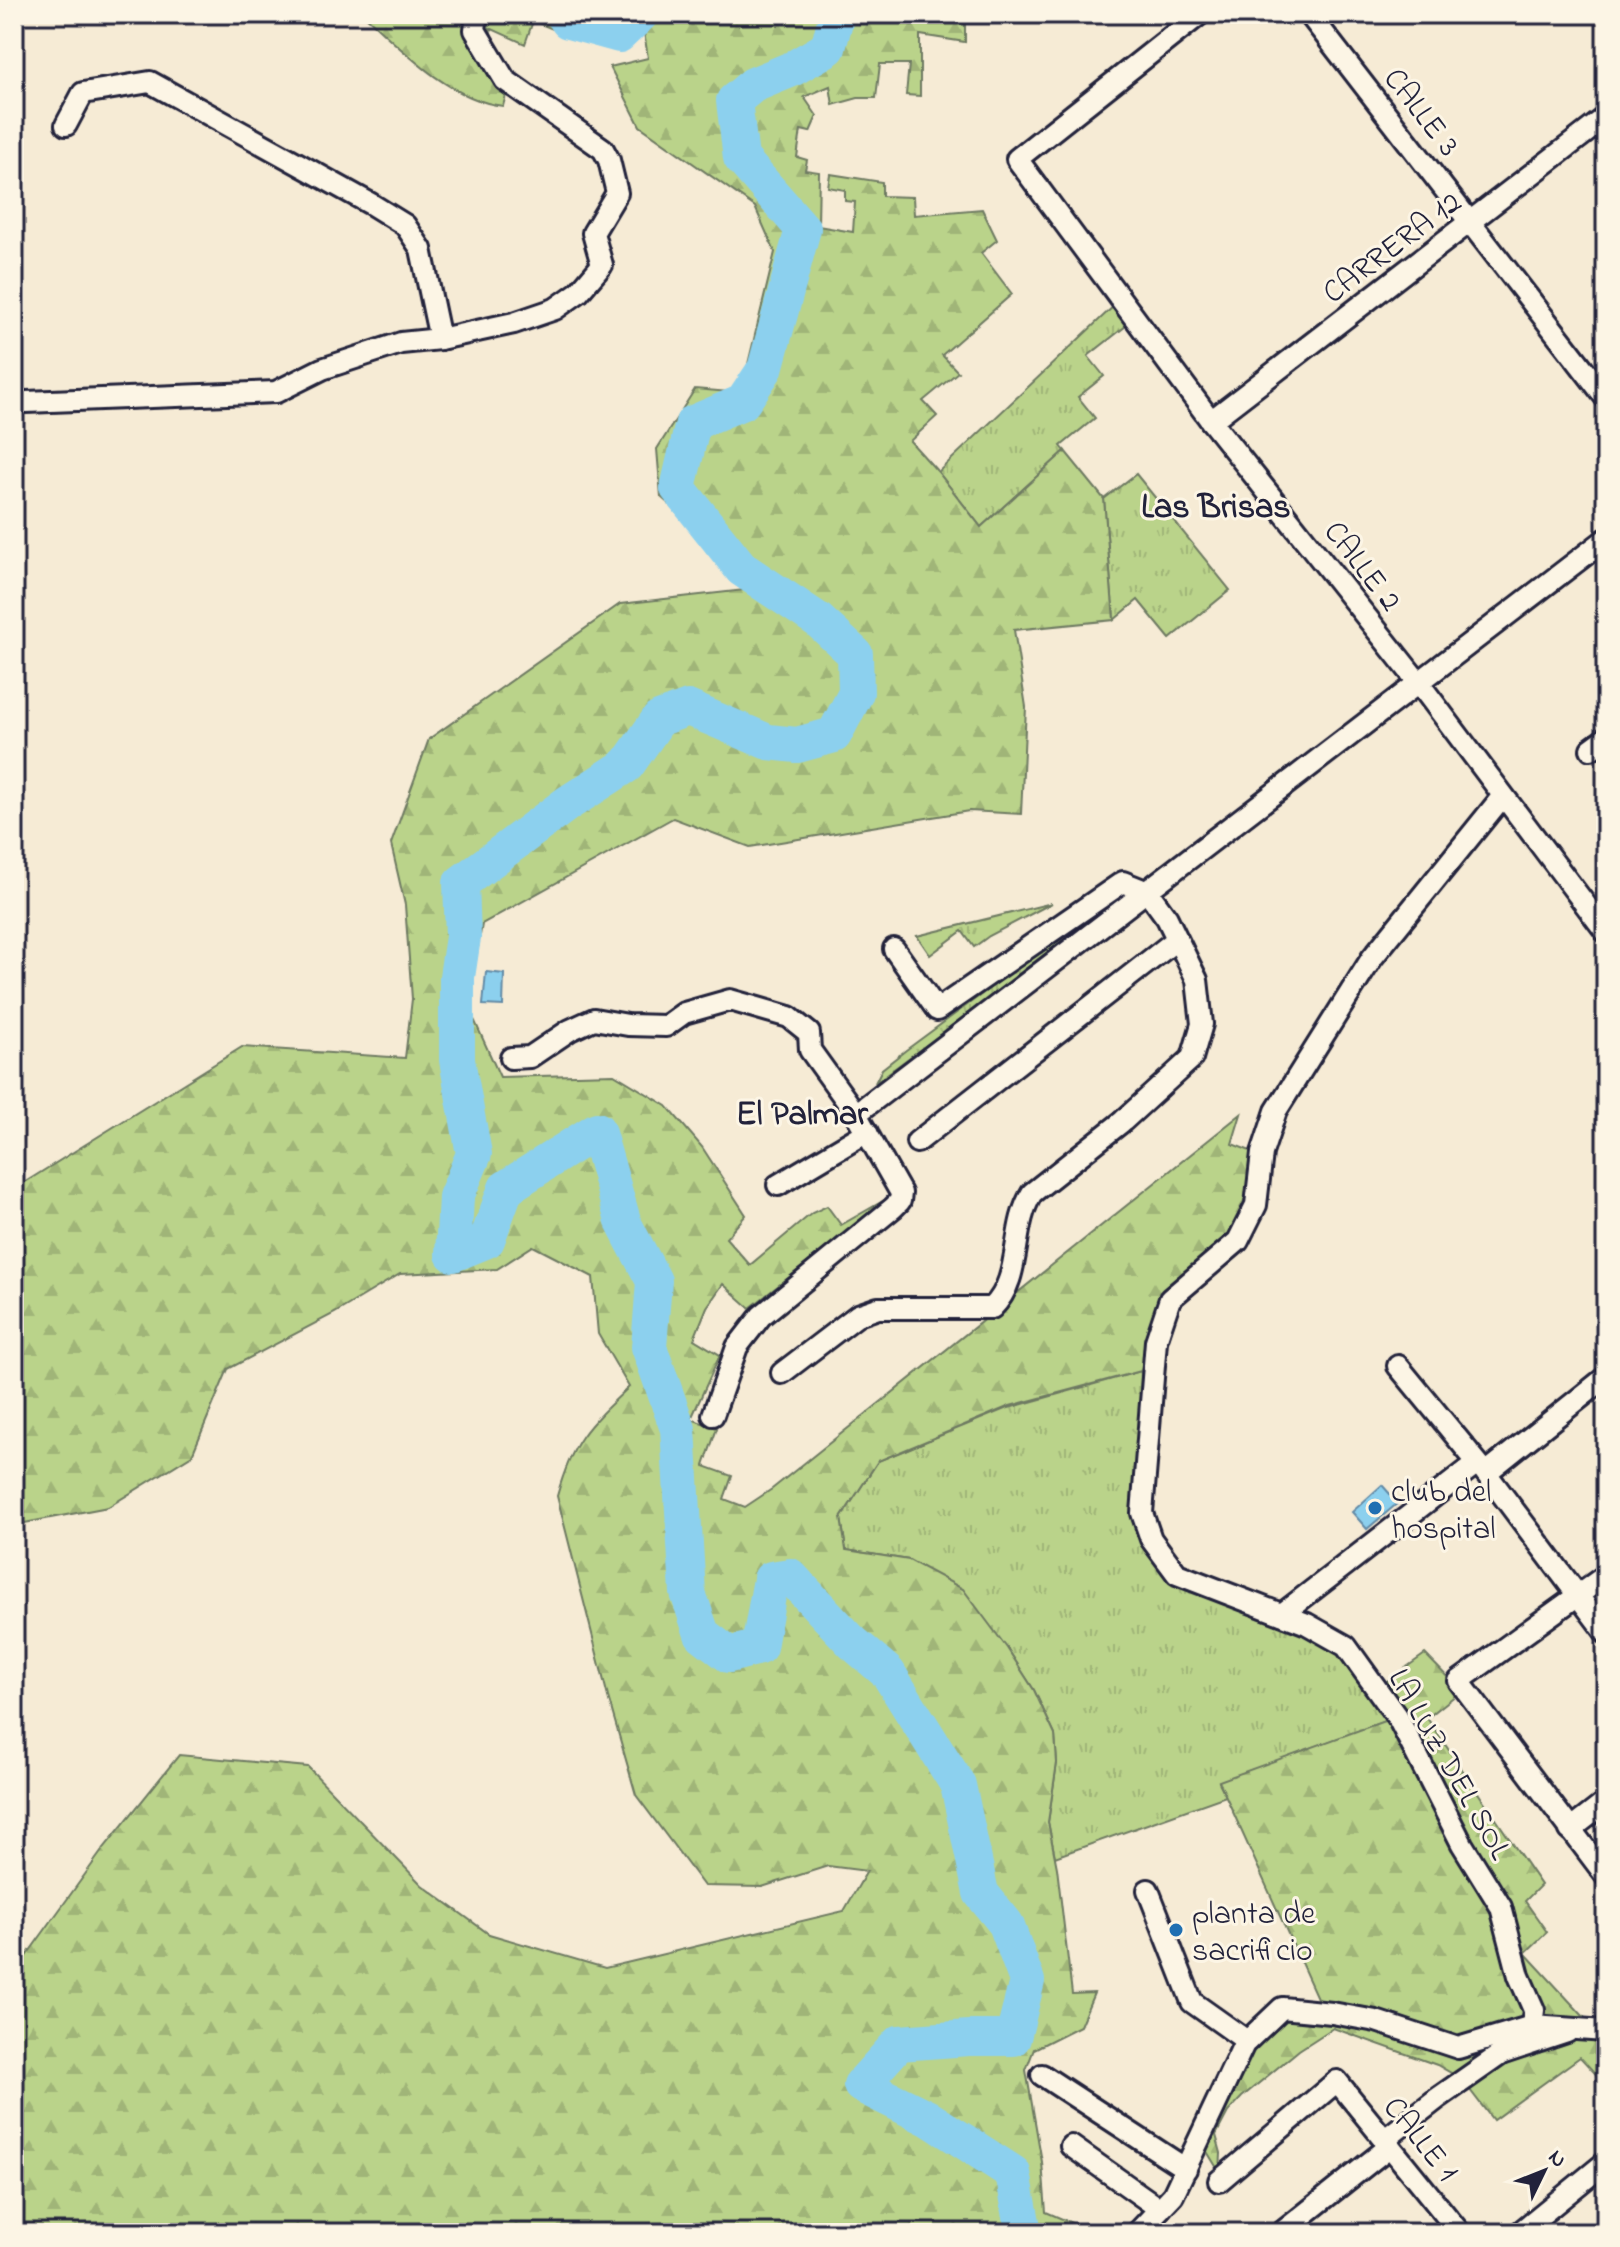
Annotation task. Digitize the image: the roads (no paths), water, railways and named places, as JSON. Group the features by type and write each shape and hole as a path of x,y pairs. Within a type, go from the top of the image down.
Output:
{"street":[{"path":"14,400 135,399 276,392 349,360 401,343 440,339 514,323 555,309 579,292 602,265 593,233 617,193 609,160 603,149 505,80 475,30 477,14"},
{"name":"CALLE 2","path":"1200,14 1017,159 1211,421 1418,682 1606,932"},
{"name":"CALLE 3","path":"1309,14 1606,398"},
{"path":"66,125 83,93 150,82 371,204 405,225 421,249 440,339"},
{"name":"CARRERA 12","path":"1211,421 1606,117"},
{"path":"856,1114 1606,539"},
{"name":"LA LUZ DEL SOL","path":"1502,797 1372,958 1276,1111 1262,1153 1256,1205 1238,1241 1170,1299 1156,1341 1142,1513 1151,1539 1177,1574 1307,1624 1346,1646 1399,1720 1462,1844 1501,1907 1519,1976 1534,2010 1532,2026"},
{"path":"782,1373 858,1315 878,1308 992,1308 1001,1299 1008,1284 1023,1207 1032,1193 1123,1121 1192,1058 1202,1024 1197,980 1167,918 1148,892 1123,882 937,1010 894,949"},
{"path":"917,1142 1176,940"},
{"path":"511,1058 530,1057 570,1030 594,1019 628,1025 666,1026 684,1013 730,1000 789,1017 801,1025 809,1033 810,1050 867,1132 901,1193 900,1201 761,1316 737,1347 713,1415"},
{"path":"778,1185 867,1132"},
{"path":"1398,1366 1482,1468 1606,1633"},
{"path":"1282,1614 1606,1377"},
{"path":"1606,1575 1459,1681 1606,1876"},
{"path":"1570,1830 1606,1802"},
{"path":"1148,1890 1192,2002 1247,2041"},
{"path":"1137,2233 1173,2195 1247,2041 1282,2008 1376,2021 1458,2048 1532,2026 1606,2031"},
{"path":"1281,2233 1438,2098 1501,2054 1578,2028"},
{"path":"1042,2075 1186,2169"},
{"name":"CALLE 1","path":"1219,2181 1337,2081 1460,2233"},
{"path":"1071,2146 1160,2209"},
{"path":"1519,2233 1606,2162"}],"water":[{"path":"486,972 504,974 503,1006 483,1005"},
{"name":"club del hospital","path":"1382,1485 1398,1503 1367,1529 1352,1512"}],"waterway":[{"path":"563,14 568,21 619,35 641,14"},
{"path":"837,14 828,48 792,69 753,85 734,101 741,158 803,229 765,369 743,402 693,423 678,488 742,569 818,620 855,654 856,693 834,735 797,745 768,742 688,708 659,719 627,765 568,803 461,883 463,937 457,977 457,1060 474,1154 456,1197 453,1254 487,1240 506,1188 597,1130 624,1224 654,1281 649,1347 678,1429 688,1593 702,1634 729,1655 759,1647 771,1579 790,1576 852,1642 888,1673 958,1785 981,1893 1006,1924 1027,1981 1013,2038 899,2043 861,2085 928,2118 1013,2173 1024,2233"}],"place":[{"name":"club del hospital","path":"1375,1508"},
{"name":"planta de sacrificio","path":"1176,1930"}],"district":[{"name":"Las Brisas","path":"1216,505"},
{"name":"El Palmar","path":"802,1112"}]}
